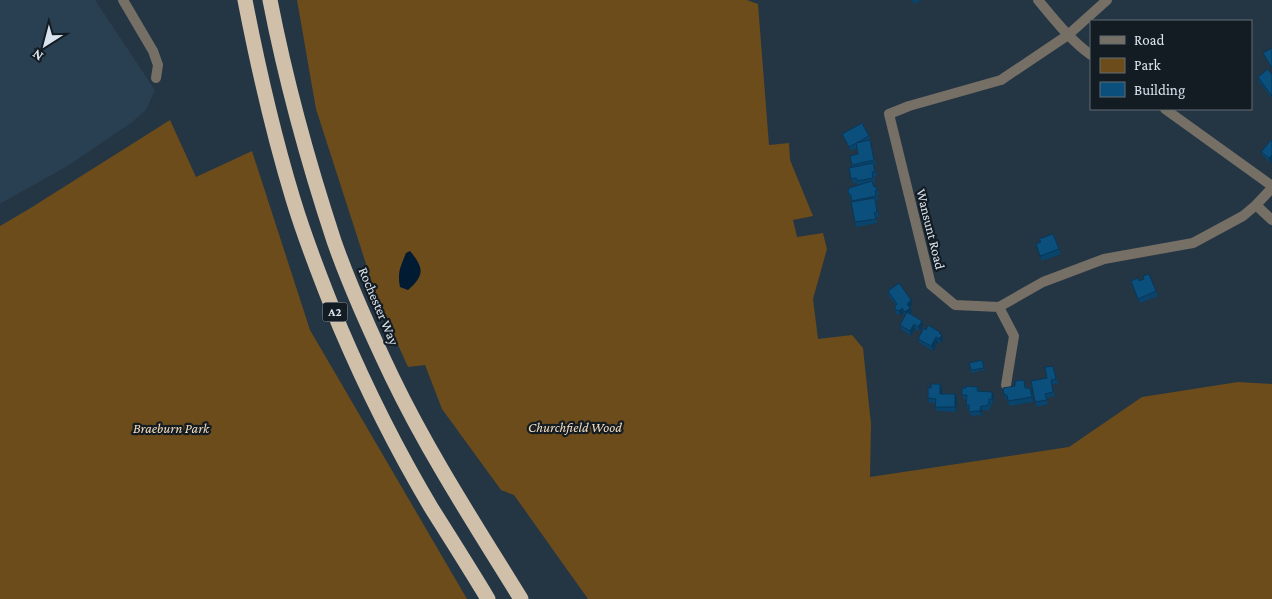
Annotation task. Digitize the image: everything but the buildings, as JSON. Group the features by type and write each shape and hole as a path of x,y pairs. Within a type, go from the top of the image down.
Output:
{"highway":[{"name":"A2","path":"246,0 258,65 274,132 316,266 341,328 399,449 432,508 488,599"},
{"name":"Rochester Way","path":"270,0 297,118 335,242 367,322 392,378 451,486 521,599"}],"street":[{"path":"123,0 153,52 158,65 156,78"},
{"path":"1038,0 1078,46 1090,54"},
{"name":"Wansunt Road","path":"999,307 955,306 931,285 889,114 909,106 1001,80 1068,35 1107,0"},
{"path":"1006,385 1014,336 999,307 1042,282 1104,259 1194,243 1243,216 1256,206 1272,187 1166,110"},
{"path":"1256,206 1272,220"}],"shaded area":[{"path":"0,0 95,0 155,90 146,110 131,123 69,165 0,204"},
{"path":"410,251 418,262 421,271 414,285 408,290 400,287 399,277 406,253"}],"green space":[{"name":"Churchfield Wood","path":"297,0 747,0 758,4 769,145 789,143 790,160 813,216 793,220 797,237 823,233 827,249 813,299 818,339 852,335 863,348 871,424 870,477 1069,447 1142,397 1238,382 1272,384 1272,599 588,599 514,495 501,490 442,409 425,365 408,367 377,298 316,109"},
{"name":"Braeburn Park","path":"170,120 196,177 252,151 310,330 467,599 0,599 0,226"}]}
